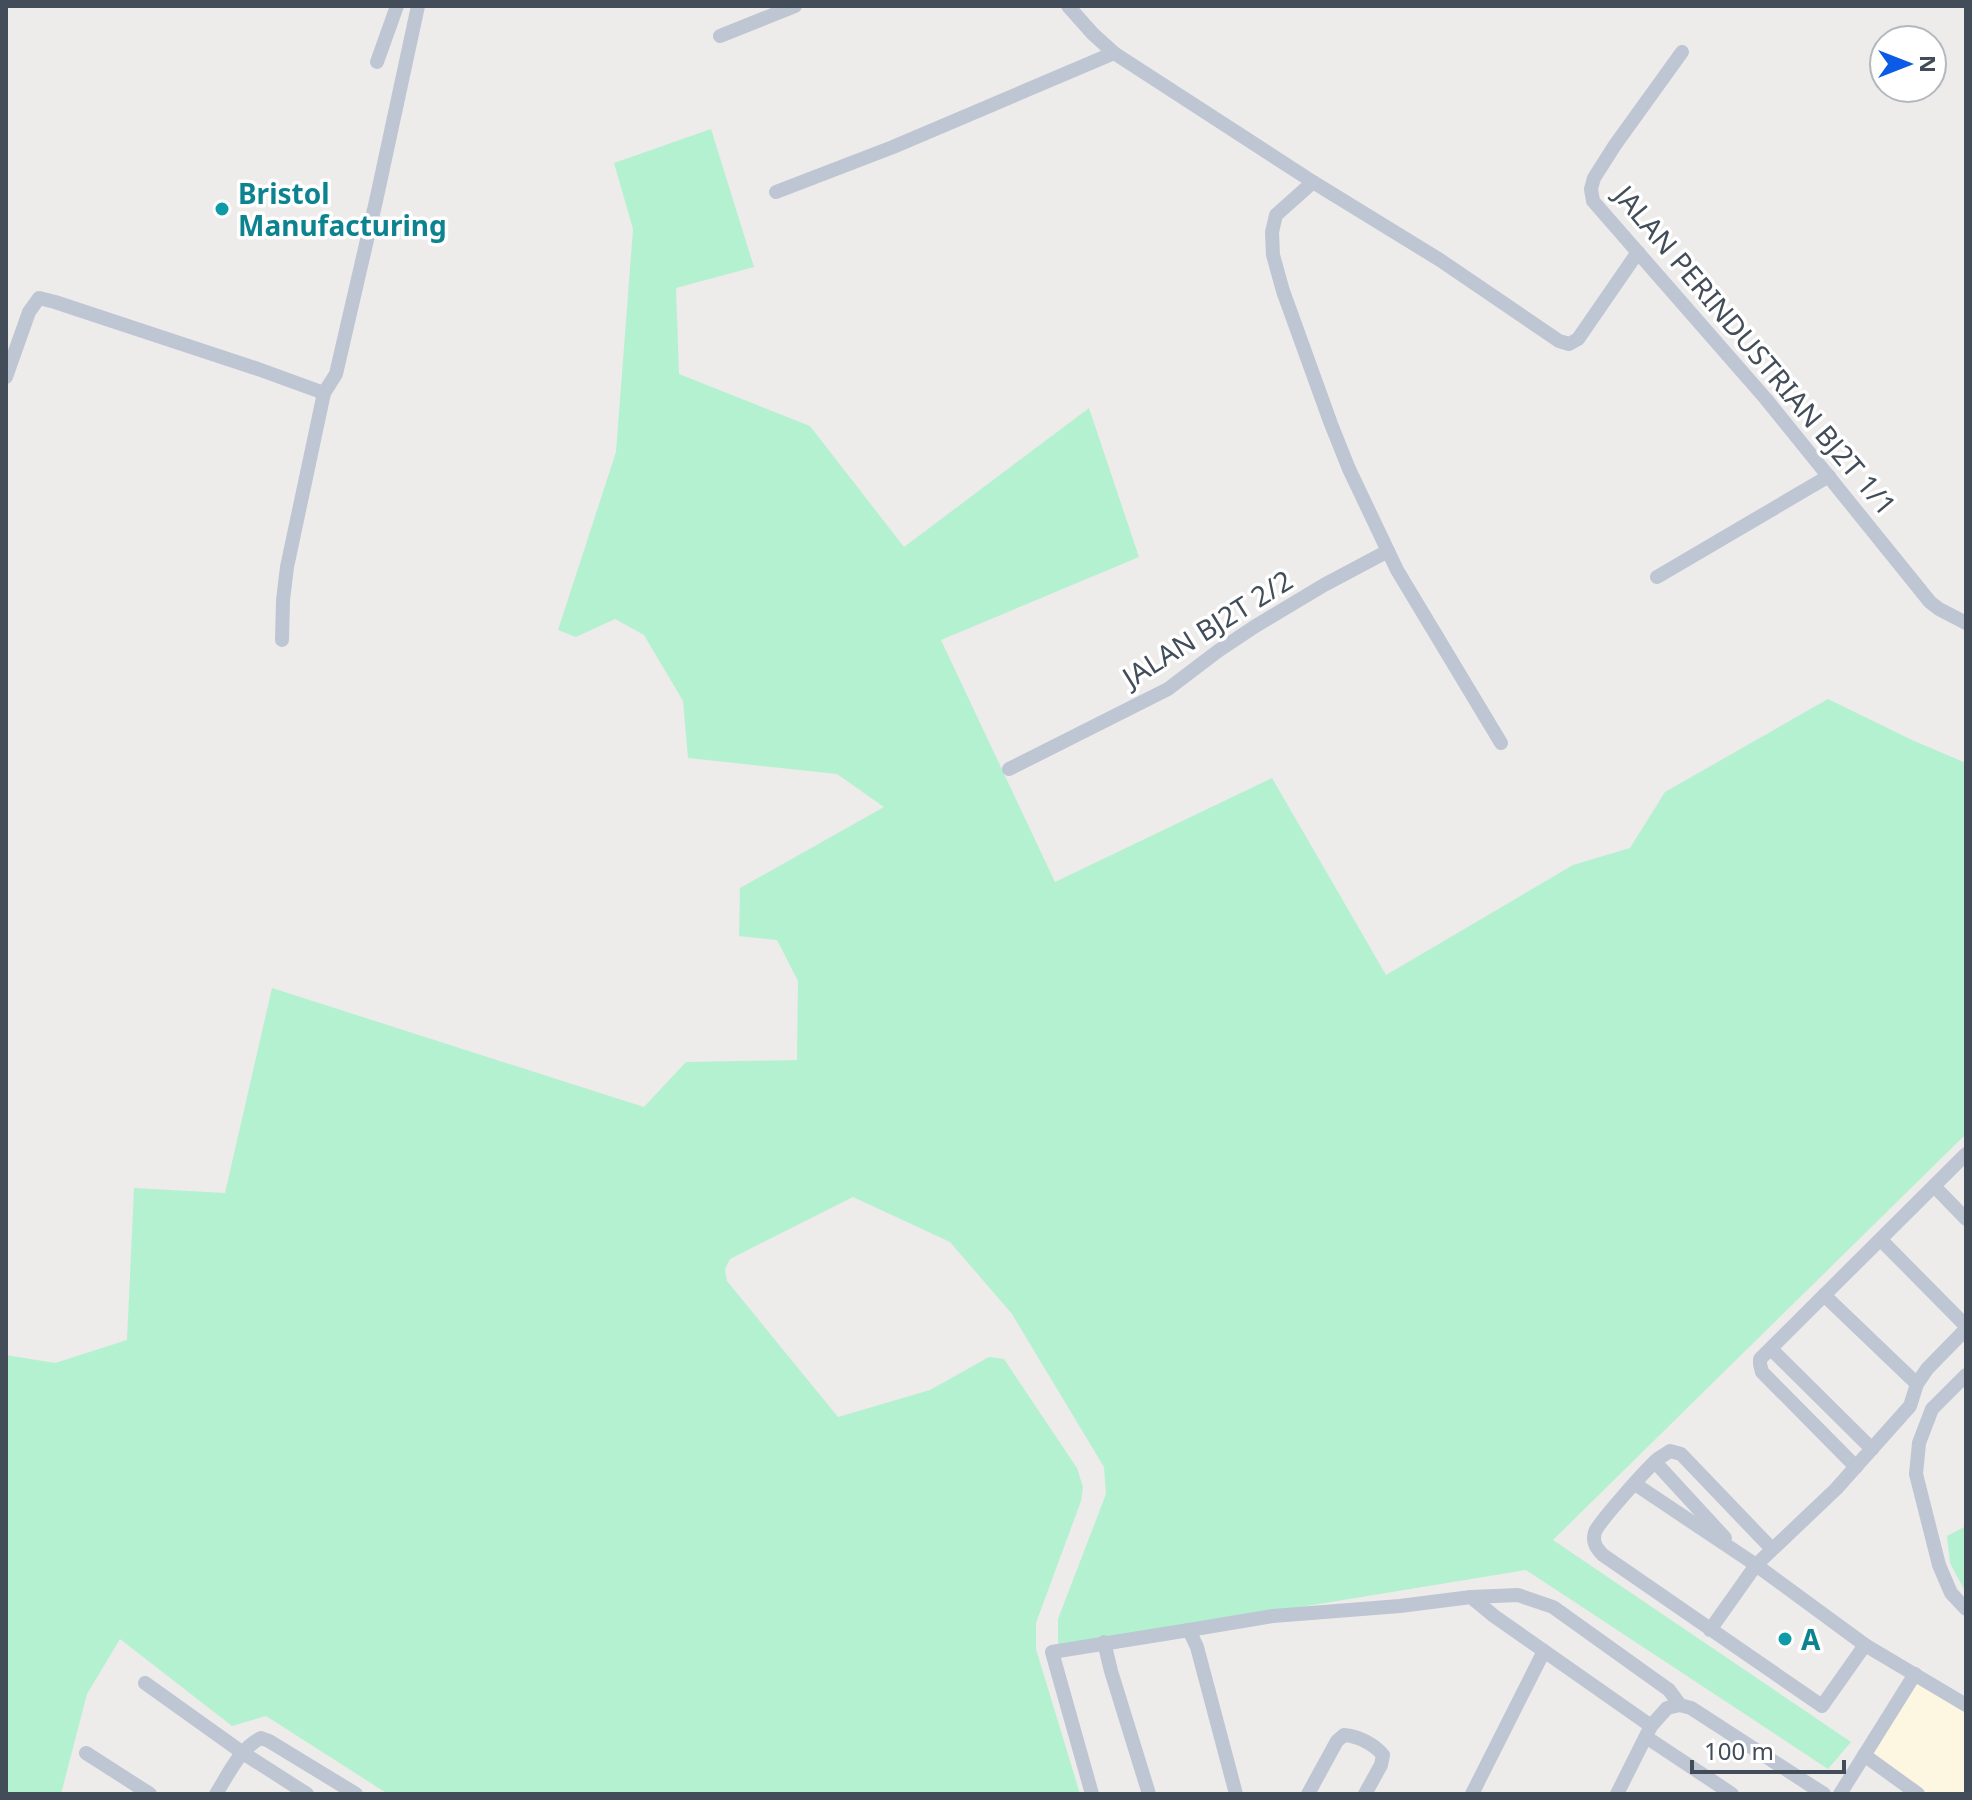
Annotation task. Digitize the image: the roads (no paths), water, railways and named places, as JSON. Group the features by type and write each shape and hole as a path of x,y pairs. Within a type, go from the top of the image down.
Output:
{"street":[{"path":"377,62 397,6"},
{"path":"282,640 287,567 324,393 336,374 418,6"},
{"path":"720,36 795,6"},
{"path":"1068,6 1114,53 1430,254 1559,341 1569,344 1578,339 1638,252"},
{"name":"JALAN PERINDUSTRIAN BJ2T 1/1","path":"1682,52 1594,178 1591,189 1593,201 1766,399 1930,602 1952,618 1966,623"},
{"path":"776,192 893,147 1114,53"},
{"path":"1313,182 1276,215 1272,232 1273,255 1283,291 1349,469 1397,570 1501,743"},
{"path":"6,377 29,312 39,298 324,393"},
{"path":"1657,577 1829,476"},
{"name":"JALAN BJ2T 2/2","path":"1009,769 1168,689 1254,627 1388,551"},
{"path":"1856,1467 1762,1372 1760,1359 1966,1154"},
{"path":"1934,1186 1966,1219"},
{"path":"1710,1630 1750,1561 1772,1549 1856,1467 1910,1406 1917,1384 1927,1369 1966,1328 1881,1240"},
{"path":"1824,1295 1917,1384"},
{"path":"1771,1349 1872,1449"},
{"path":"1966,1375 1932,1409 1919,1443 1916,1474 1939,1565 1951,1593 1966,1609"},
{"path":"1772,1549 1681,1454 1670,1451 1655,1462 1596,1527 1594,1537 1596,1548 1822,1706 1865,1645"},
{"path":"1655,1462 1750,1561"},
{"path":"1635,1484 1750,1561 1865,1645 1966,1705"},
{"path":"1092,1794 1052,1652 1273,1616 1518,1595 1553,1607 1669,1690 1680,1705"},
{"path":"1471,1597 1732,1794"},
{"path":"1189,1630 1197,1647 1234,1793"},
{"path":"1104,1642 1149,1794"},
{"path":"1472,1794 1544,1651"},
{"path":"1840,1794 1915,1674"},
{"path":"145,1683 307,1794"},
{"path":"1617,1794 1648,1731 1667,1708 1680,1705 1691,1708 1824,1794"},
{"path":"1308,1794 1337,1741 1344,1735 1377,1748 1383,1755 1365,1794"},
{"path":"216,1794 243,1753 261,1738 356,1794"},
{"path":"86,1753 150,1794"},
{"path":"1864,1755 1918,1794"}],"place":[{"name":"Bristol Manufacturing","path":"222,209"},
{"name":"A","path":"1785,1639"}]}
